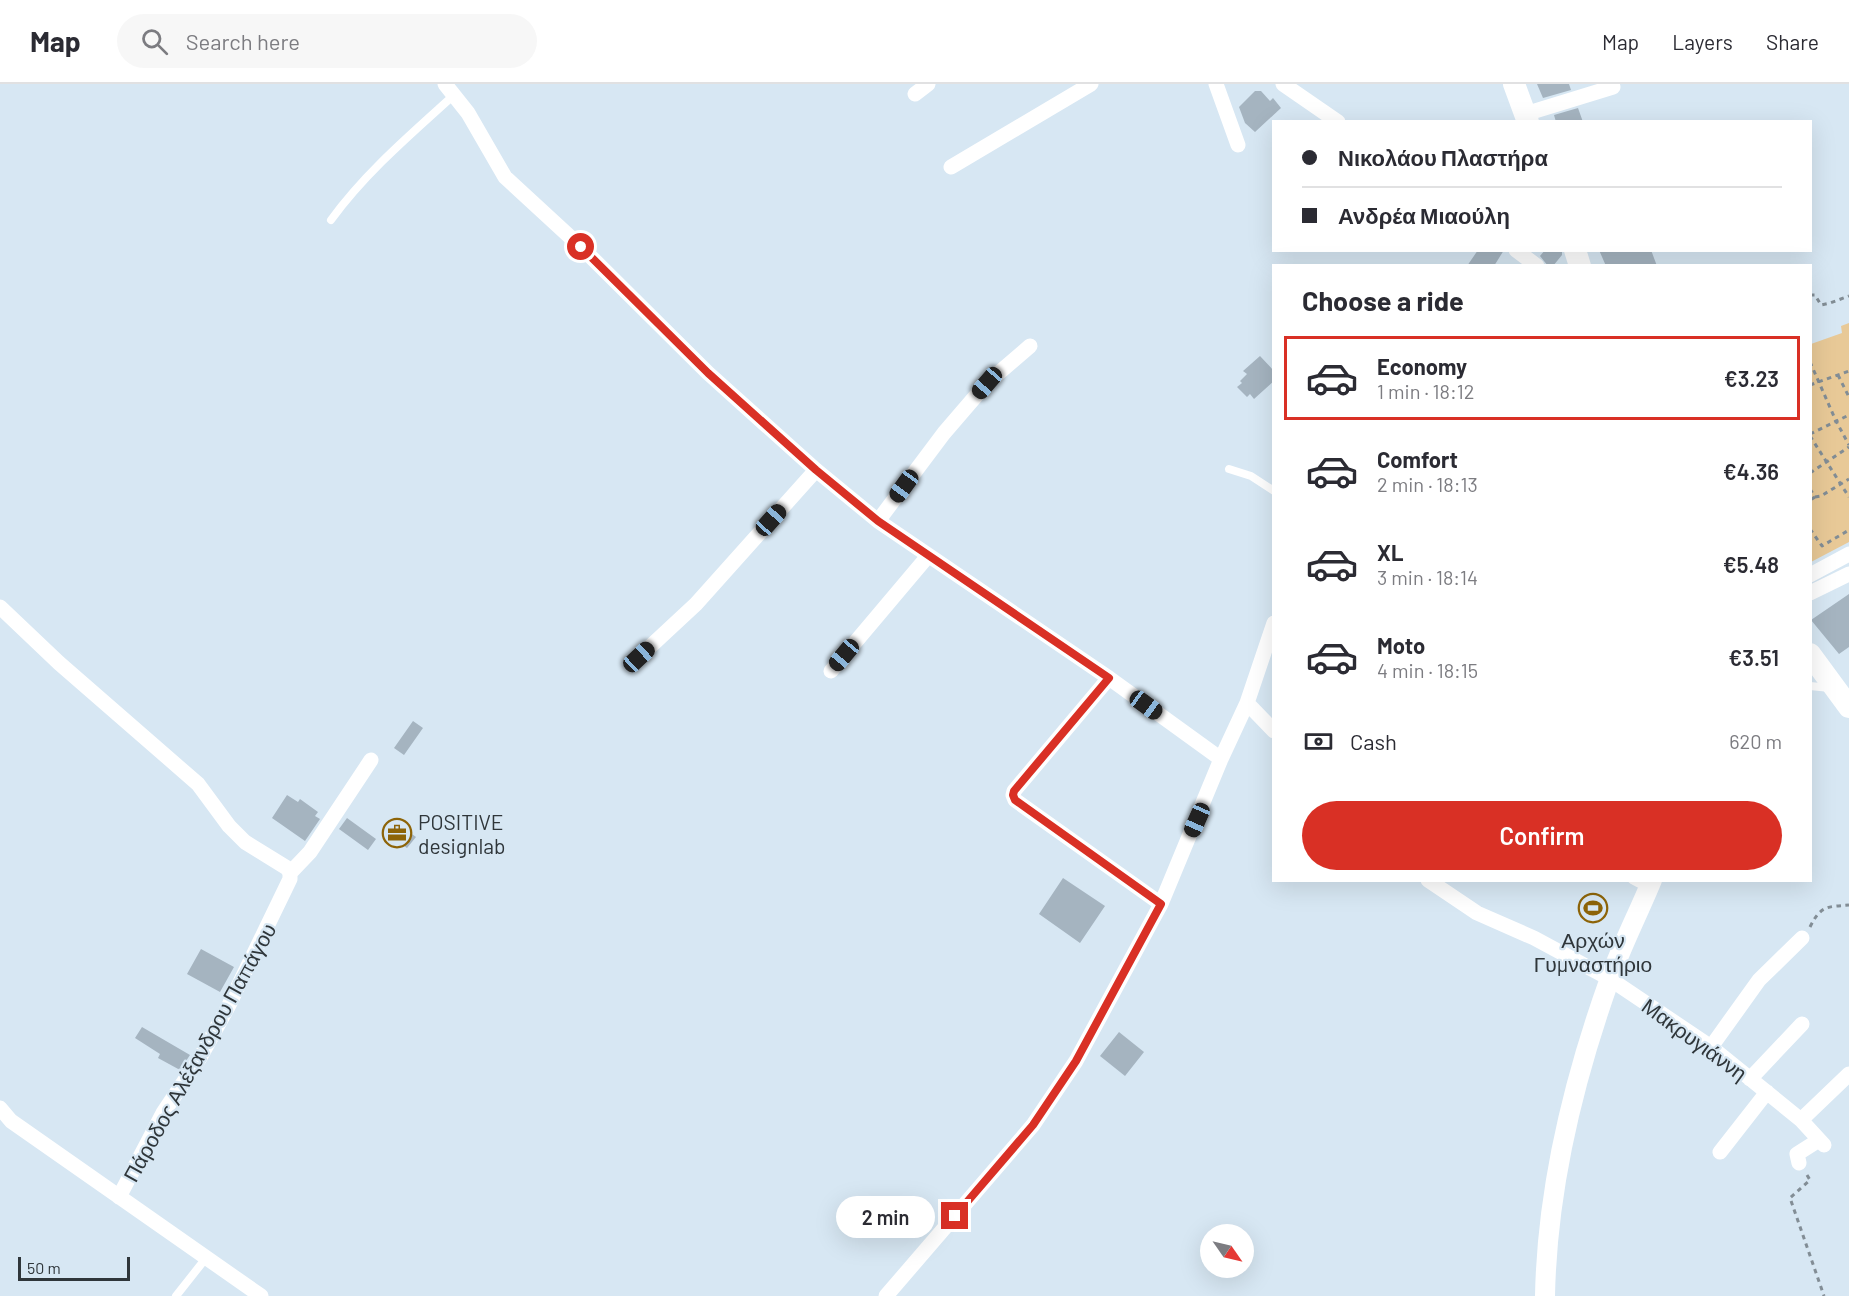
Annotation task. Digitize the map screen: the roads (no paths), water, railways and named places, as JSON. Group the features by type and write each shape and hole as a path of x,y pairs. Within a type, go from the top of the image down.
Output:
{"main road":[{"path":"1514,84 1527,118"},
{"path":"1812,657 1849,707"}],"street":[{"path":"915,94 928,84"},
{"path":"951,167 1091,84"},
{"path":"1216,84 1238,145"},
{"path":"1283,84 1335,120"},
{"path":"1527,118 1613,87"},
{"path":"450,89 468,113 505,177 581,247 708,373 816,470 878,521 1109,678 1221,759"},
{"path":"1519,252 1534,264"},
{"path":"878,521 944,433 987,383 1030,346"},
{"path":"639,657 696,604 816,470"},
{"path":"1812,574 1849,554"},
{"path":"831,671 928,556"},
{"path":"1812,592 1849,574"},
{"path":"0,607 59,663 198,784 229,826 245,842 287,868 290,873 310,852 370,760"},
{"path":"886,1296 1033,1125 1076,1061 1161,904 1221,759 1247,703 1272,629"},
{"path":"1109,678 1032,768 1013,795 1015,800 1161,904"},
{"path":"1247,703 1272,729"},
{"name":"Πάροδος Αλέξανδρου Παπάγου","path":"119,1197 163,1113 201,1056 230,1005 281,901 290,879 290,873"},
{"name":"Μακρυγιάννη","path":"1431,882 1477,913 1534,938 1610,979 1711,1047 1801,1120 1822,1142 1797,1154 1799,1163"},
{"path":"1545,1296 1551,1207 1571,1103 1610,979 1644,883"},
{"path":"1711,1047 1759,981 1802,938"},
{"path":"1750,1079 1802,1024"},
{"path":"1801,1120 1849,1074"},
{"path":"1720,1152 1767,1092"},
{"path":"0,1108 11,1121 261,1296"}],"lane":[{"path":"331,219 346,199 392,153 450,89"},
{"path":"1229,469 1251,476 1272,490"},
{"path":"1812,686 1835,688"},
{"path":"176,1296 206,1258"}],"place":[{"name":"POSITIVE designlab","path":"397,833"},
{"name":"Αρχών Γυμναστήριο","path":"1593,908"}]}
